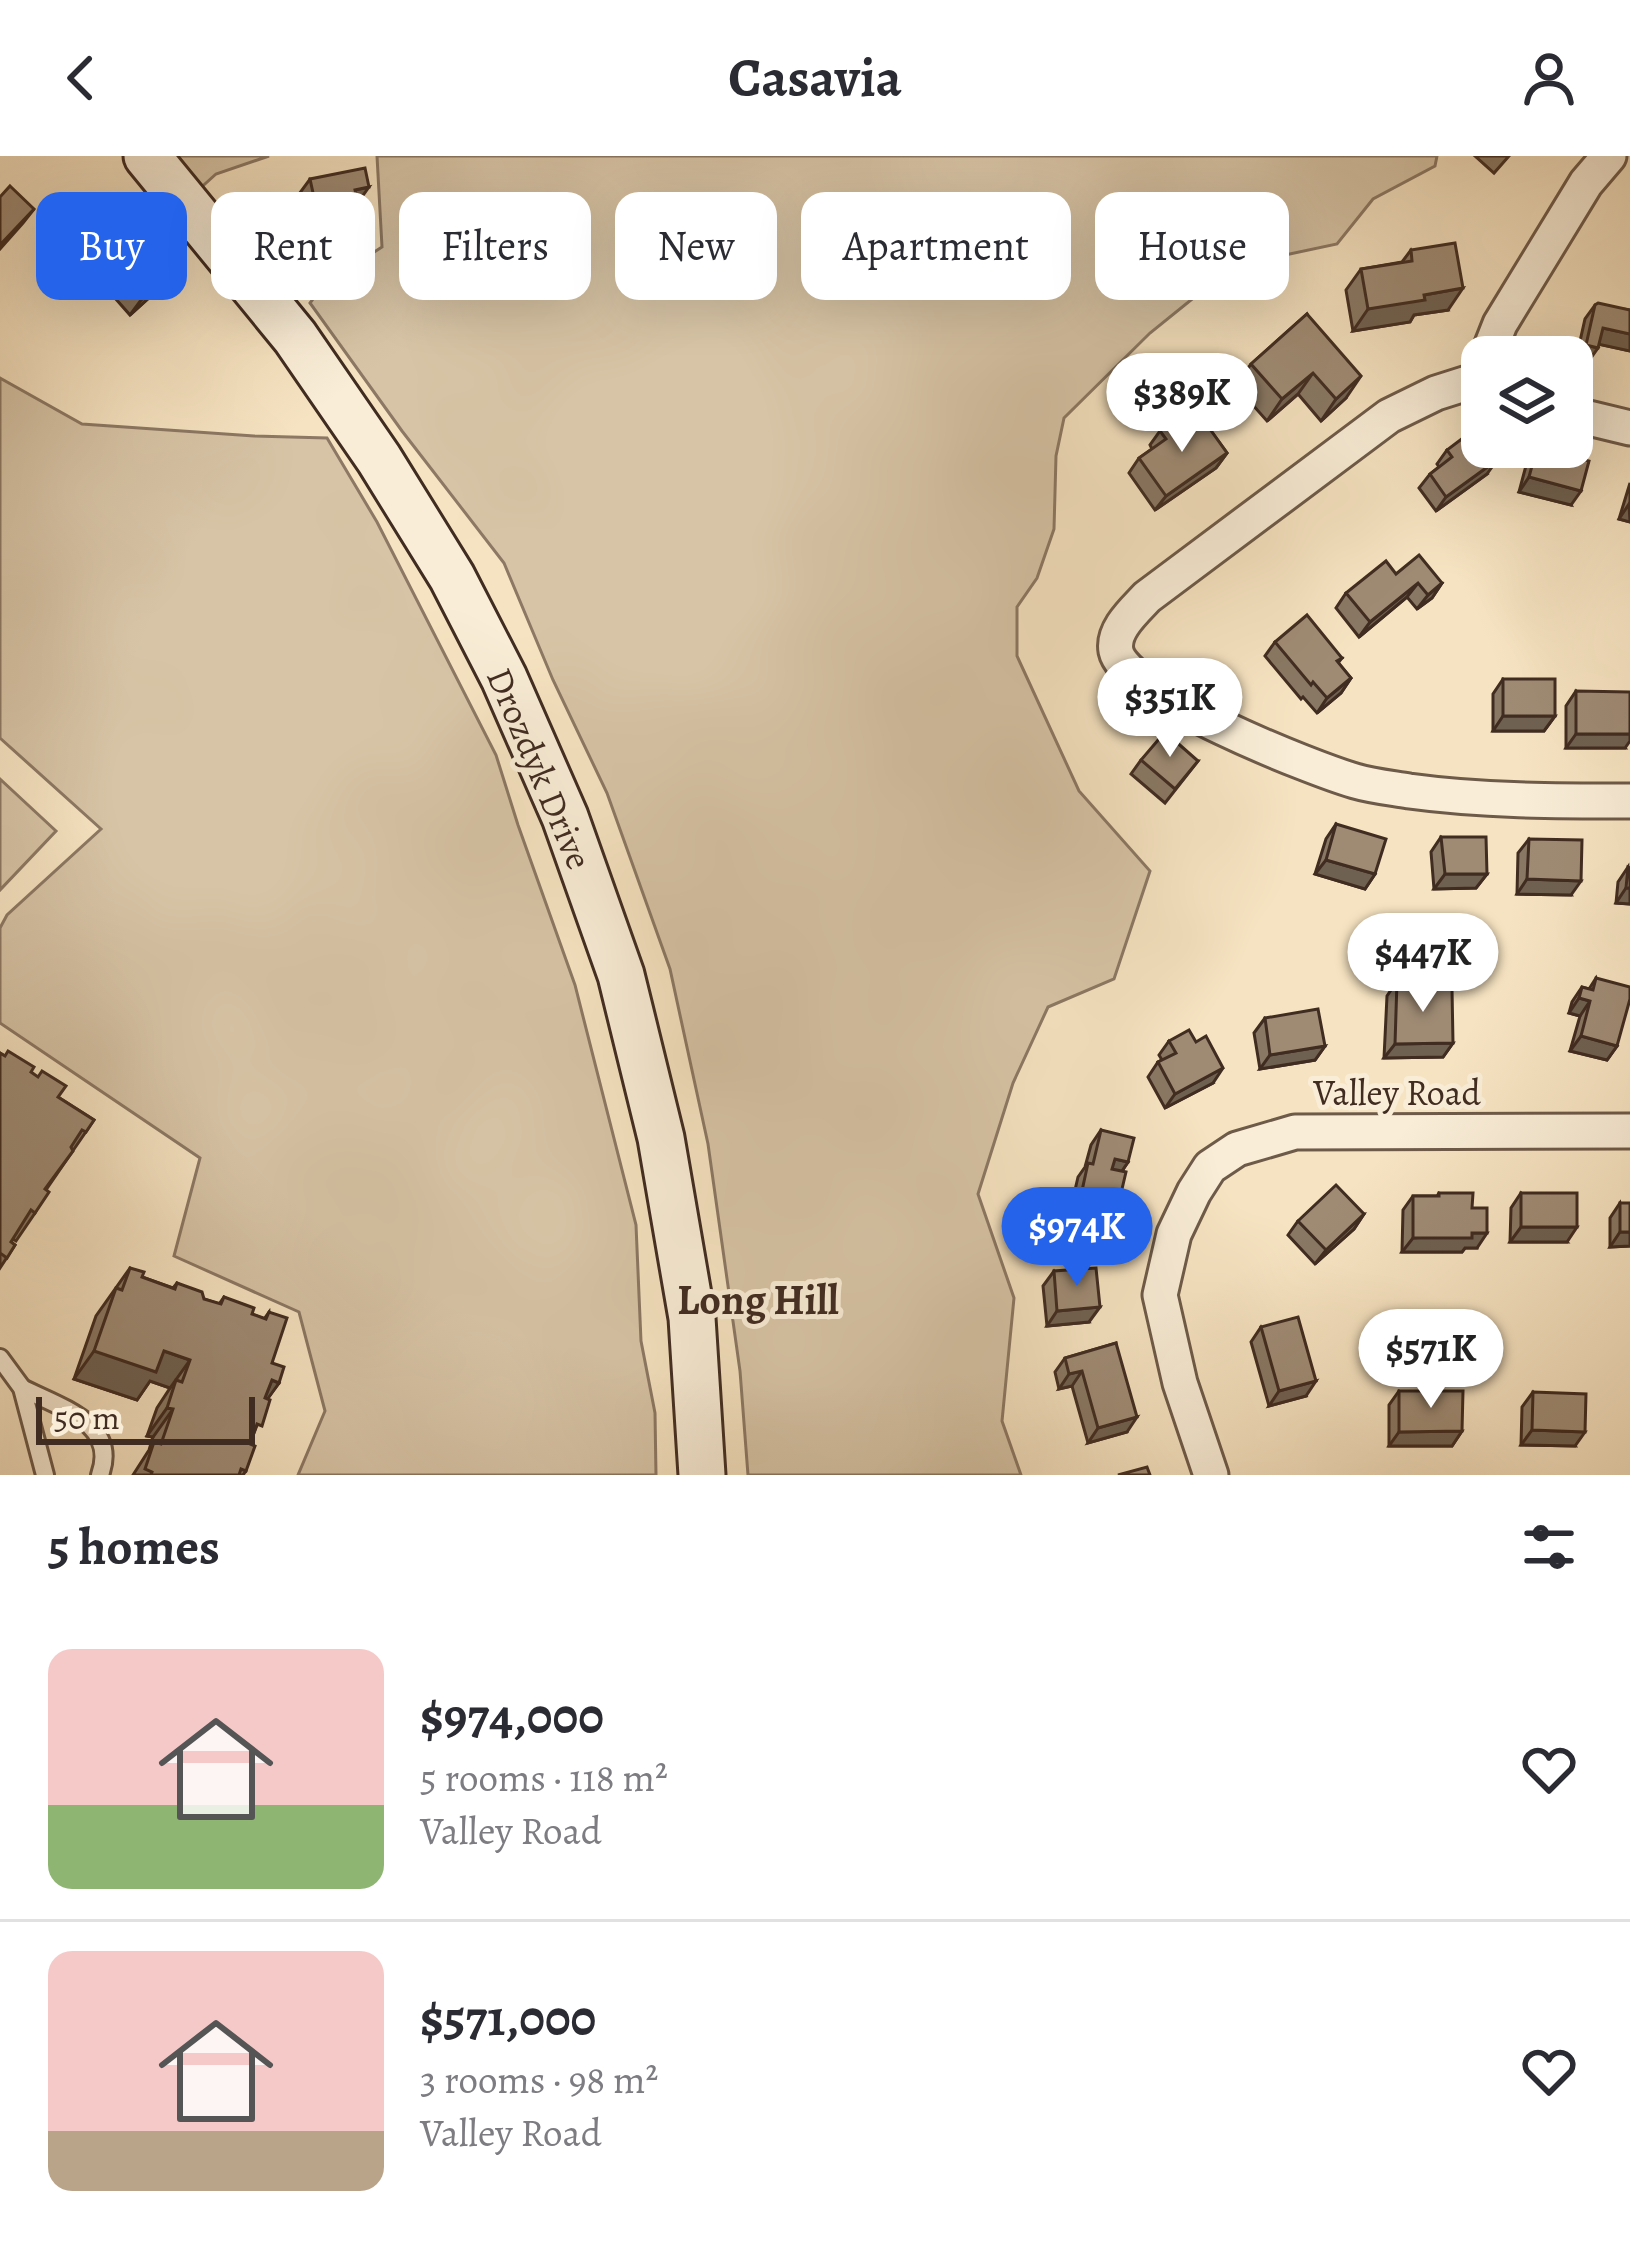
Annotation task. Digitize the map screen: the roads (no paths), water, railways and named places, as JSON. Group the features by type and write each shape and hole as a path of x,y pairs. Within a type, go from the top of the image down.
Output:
{"street":[{"name":"Drozdyk Drive","path":"148,156 295,337 380,458 452,578 504,678 566,817 621,975 662,1138 692,1318 702,1475"},
{"path":"1496,336 1586,183 1609,156"},
{"path":"1461,382 1389,416 1147,597 1118,635 1116,651 1125,668 1172,703 1303,763 1358,782 1517,800 1630,801"},
{"path":"1593,419 1630,428"},
{"name":"Valley Road","path":"1211,1475 1180,1383 1160,1295 1174,1234 1210,1167 1237,1149 1295,1132 1630,1131"}],"lane":[{"path":"0,1358 22,1388 45,1475"},
{"path":"22,1388 76,1415 100,1436 104,1446 100,1475"}],"district":[{"name":"Long Hill","path":"758,1299"}]}
